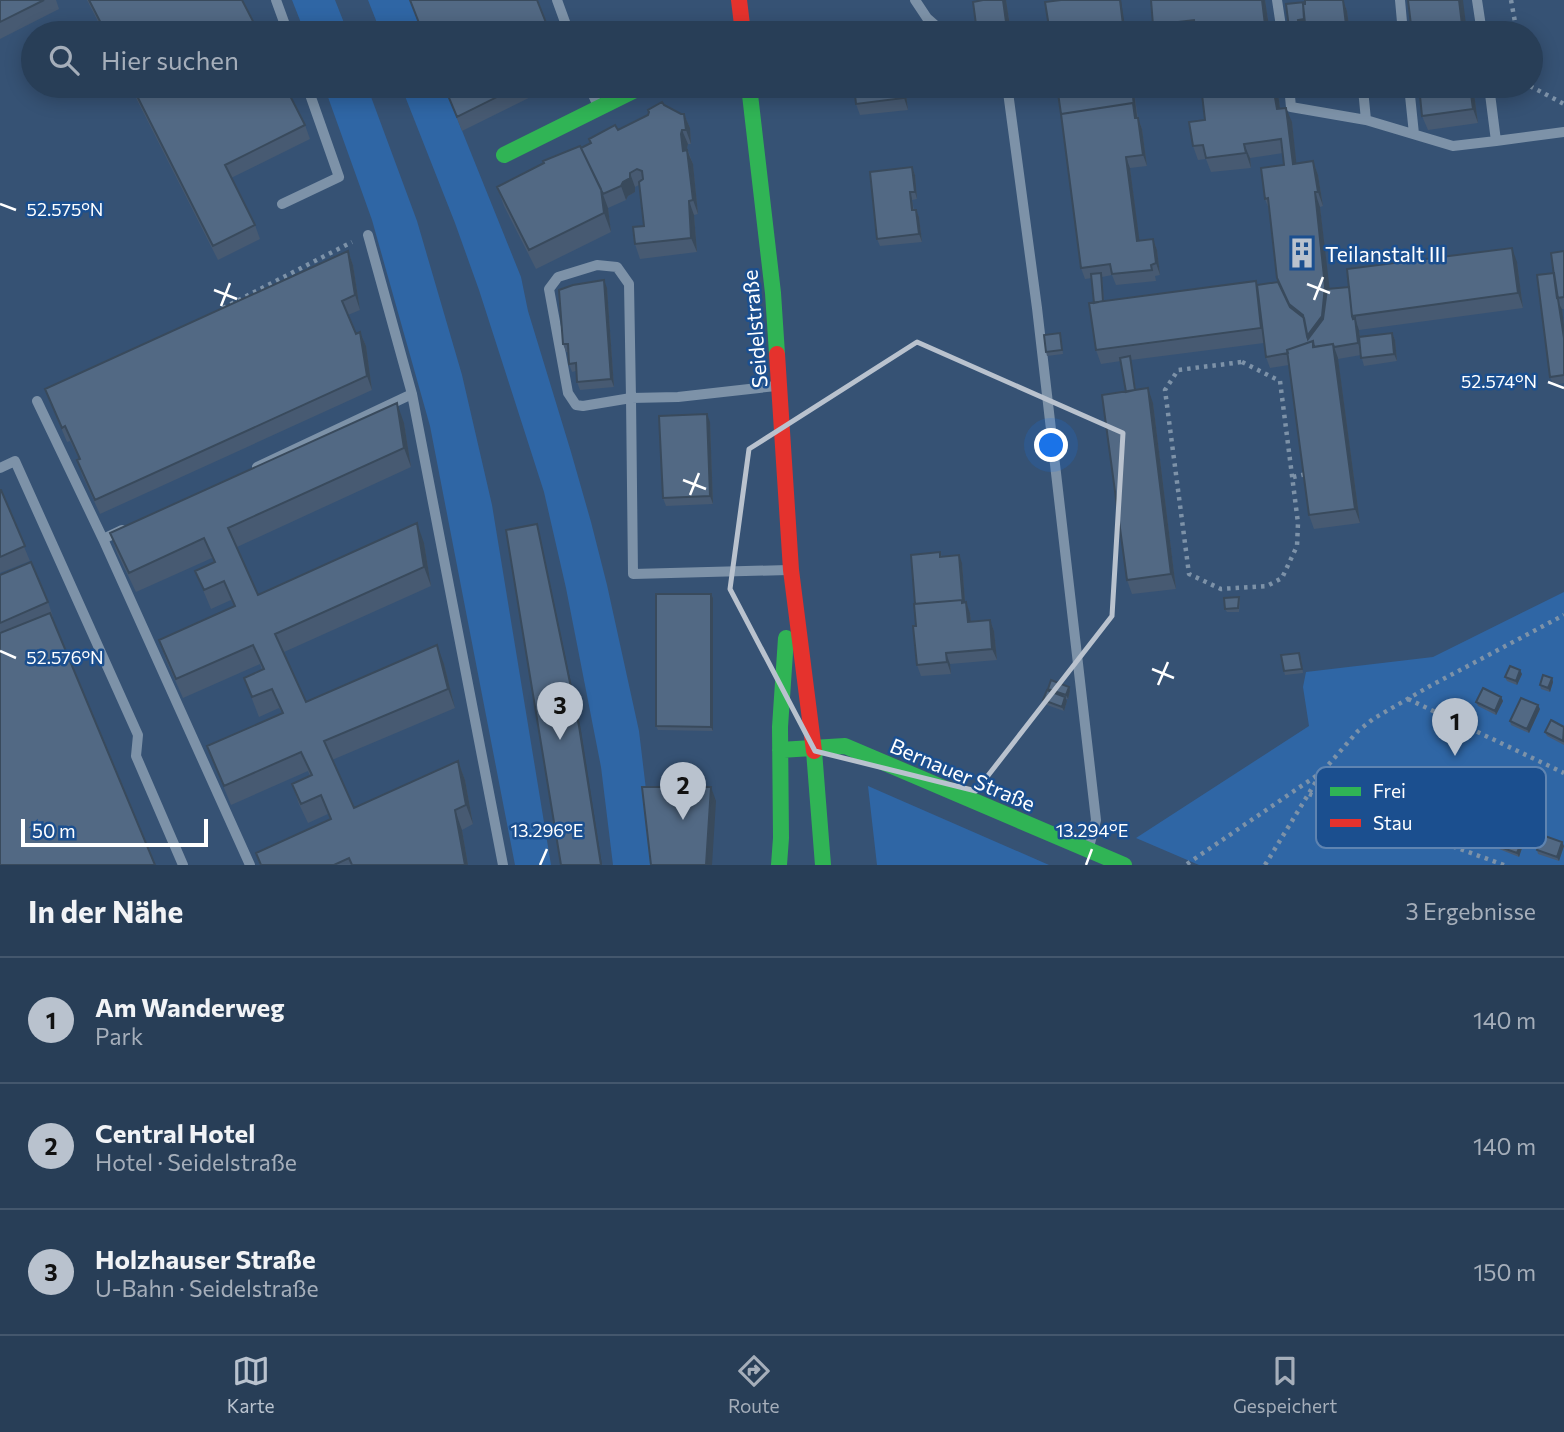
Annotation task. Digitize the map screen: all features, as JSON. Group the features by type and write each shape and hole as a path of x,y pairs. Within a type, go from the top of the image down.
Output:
{"main road":[{"path":"739,0 742,21"},
{"path":"504,155 618,98"},
{"name":"Seidelstraße","path":"750,98 773,293 791,570 814,747 824,865"},
{"name":"Seidelstraße","path":"779,865 780,727 791,570"},
{"name":"Bernauer Straße","path":"780,750 845,746 1124,865"}],"lane":[{"path":"276,0 284,21"},
{"path":"557,0 565,21"},
{"path":"915,0 931,21"},
{"path":"1277,0 1280,21"},
{"path":"1400,0 1402,21"},
{"path":"1477,0 1480,21"},
{"path":"282,204 339,177 311,98"},
{"path":"594,98 598,108"},
{"path":"1009,98 1037,308 1096,820 1088,849"},
{"path":"1291,98 1292,107 1366,120 1453,146 1564,132"},
{"path":"1364,98 1366,120"},
{"path":"1410,98 1414,134"},
{"path":"1491,98 1496,141"},
{"path":"368,235 412,394 503,865"},
{"path":"780,386 678,397 631,398 576,405 568,393 549,289 558,277 597,265 617,267 629,284 631,398 633,573 791,570"},
{"path":"252,469 412,394"},
{"path":"37,401 103,539 250,865"},
{"path":"0,468 15,461 138,735 136,756 183,865"},
{"path":"103,539 128,527"}],"path":[{"path":"1511,0 1515,21"},
{"path":"1543,93 1564,104"},
{"path":"213,313 339,248"},
{"path":"1242,362 1280,381 1293,477 1298,523 1297,545 1282,578 1267,586 1221,589 1189,574 1165,390 1178,370 1242,362"},
{"path":"1293,477 1306,474"},
{"path":"1326,767 1358,730 1373,719 1564,615"},
{"path":"1408,699 1564,773"},
{"path":"1186,864 1316,776"},
{"path":"1265,865 1316,782"},
{"path":"1309,793 1316,796"},
{"path":"1458,848 1504,865"}],"highlighted area":[{"path":"917,342 1123,433 1112,616 976,791 815,751 730,589 749,449"}],"shaded area":[{"path":"292,0 335,0 343,21 300,21"},
{"path":"368,0 410,0 418,21 376,21"},
{"path":"328,98 371,98 417,221 462,375 492,505 551,865 515,865 430,426 372,220"},
{"path":"406,98 449,98 521,277 528,311 571,452 607,585 639,731 655,865 613,865 601,767 544,492 455,223"},
{"path":"1564,592 1564,865 1199,865 1136,838 1309,726 1303,687 1306,672 1433,657"},
{"path":"868,786 884,793 1049,865 877,865"}],"building":[{"path":"0,0 44,0 0,22"},
{"path":"89,0 242,0 253,21 100,21"},
{"path":"410,0 537,0 545,21 418,21"},
{"path":"1003,0 1006,21 976,21 973,2"},
{"path":"1120,0 1123,21 1048,21 1045,2"},
{"path":"1151,0 1262,0 1265,21 1194,20 1153,21"},
{"path":"1305,0 1343,0 1346,21 1305,21"},
{"path":"1408,0 1459,0 1462,21 1411,21"},
{"path":"1305,2 1304,19 1288,21 1286,4"},
{"path":"138,98 291,98 305,125 225,165 255,225 213,246"},
{"path":"449,98 495,98 457,117"},
{"path":"855,98 904,98 856,104"},
{"path":"1059,98 1133,98 1134,107 1133,103 1061,114"},
{"path":"1202,98 1275,98 1277,109 1286,108 1293,164 1313,161 1325,286 1322,316 1307,336 1303,315 1289,304 1277,278 1268,198 1265,199 1261,168 1284,165 1281,139 1244,144 1246,153 1206,158 1203,145 1193,146 1189,122 1205,120"},
{"path":"1420,98 1472,98 1473,109 1422,116"},
{"path":"662,102 684,114 686,130 682,130 681,134 683,151 687,150 693,200 689,201 691,238 635,244 633,227 644,226 639,182 643,179 642,171 637,169 630,173 630,178 621,186 603,194 581,148 591,143 589,139 615,125 618,130 648,115 648,110"},
{"path":"1133,103 1143,155 1126,157 1137,241 1153,239 1156,263 1151,265 1152,270 1112,274 1110,264 1081,268 1061,114"},
{"path":"580,146 601,189 604,213 529,250 497,187 544,163 543,161"},
{"path":"912,167 915,192 910,192 919,234 877,239 870,172"},
{"path":"1512,248 1518,293 1352,316 1347,269"},
{"path":"348,251 355,295 342,301 356,334 360,332 367,376 95,500 77,460 80,459 65,426 62,428 45,389"},
{"path":"1564,251 1564,297 1557,298 1551,253"},
{"path":"1101,273 1103,301 1094,303 1091,274"},
{"path":"1554,273 1564,338 1564,375 1550,377 1537,275"},
{"path":"604,280 611,379 577,382 576,363 569,364 568,344 563,344 559,290"},
{"path":"1256,281 1261,328 1096,350 1089,303"},
{"path":"1278,282 1290,307 1304,318 1308,339 1323,319 1327,289 1349,287 1358,343 1314,347 1313,341 1287,350 1288,353 1266,357 1257,285"},
{"path":"1060,333 1062,350 1046,352 1044,335"},
{"path":"1392,333 1394,354 1361,358 1359,337"},
{"path":"1313,341 1313,347 1333,344 1355,509 1309,515 1287,350"},
{"path":"1130,356 1135,390 1126,392 1120,358"},
{"path":"1148,388 1171,574 1127,580 1102,395"},
{"path":"397,403 404,448 228,528 258,595 417,523 424,567 275,634 306,702 437,645 448,689 324,741 354,808 458,761 466,805 455,810 465,865 352,865 349,858 334,865 261,865 256,853 331,819 321,795 301,804 292,784 312,775 301,752 224,786 207,746 283,713 272,689 252,697 244,678 264,669 253,645 176,679 159,640 235,606 224,581 204,590 195,571 215,562 204,538 129,573 110,533"},
{"path":"707,414 710,496 663,498 659,416"},
{"path":"0,490 25,546 0,557"},
{"path":"537,524 579,726 601,865 561,865 506,530"},
{"path":"940,552 940,557 959,555 963,603 962,600 915,604 911,555"},
{"path":"31,562 48,602 0,623 0,575"},
{"path":"656,594 711,594 711,727 656,726"},
{"path":"1239,597 1238,608 1225,609 1224,598"},
{"path":"962,600 962,603 966,602 968,622 990,620 992,649 946,653 947,662 917,665 914,604"},
{"path":"50,613 155,865 0,865 0,633"},
{"path":"1299,653 1302,669 1284,671 1281,655"},
{"path":"1510,666 1520,670 1516,681 1505,677"},
{"path":"1543,675 1552,678 1548,688 1540,685"},
{"path":"1051,680 1069,687 1066,695 1048,689"},
{"path":"1483,688 1501,697 1495,711 1476,702"},
{"path":"1047,690 1065,697 1062,707 1043,700"},
{"path":"1521,698 1538,705 1527,729 1510,721"},
{"path":"1551,720 1564,727 1563,741 1545,732"},
{"path":"642,787 711,787 706,865 651,865"},
{"path":"1546,836 1562,842 1557,857 1537,850 1546,848"},
{"path":"1503,848 1519,848 1517,853"}],"traffic: fast":[{"path":"504,155 619,98"},
{"path":"750,98 773,293 777,354"},
{"path":"779,865 780,727 786,638"},
{"path":"780,750 845,746 1124,865"},
{"path":"814,751 823,865"}],"traffic: jam":[{"path":"739,0 742,21"},
{"path":"777,354 791,570 814,751"}],"place":[{"name":"Teilanstalt III","path":"1302,253"},
{"name":"Holzhauser Straße","path":"560,740"},
{"name":"Am Wanderweg","path":"1455,756"},
{"name":"Central Hotel","path":"683,820"}]}
